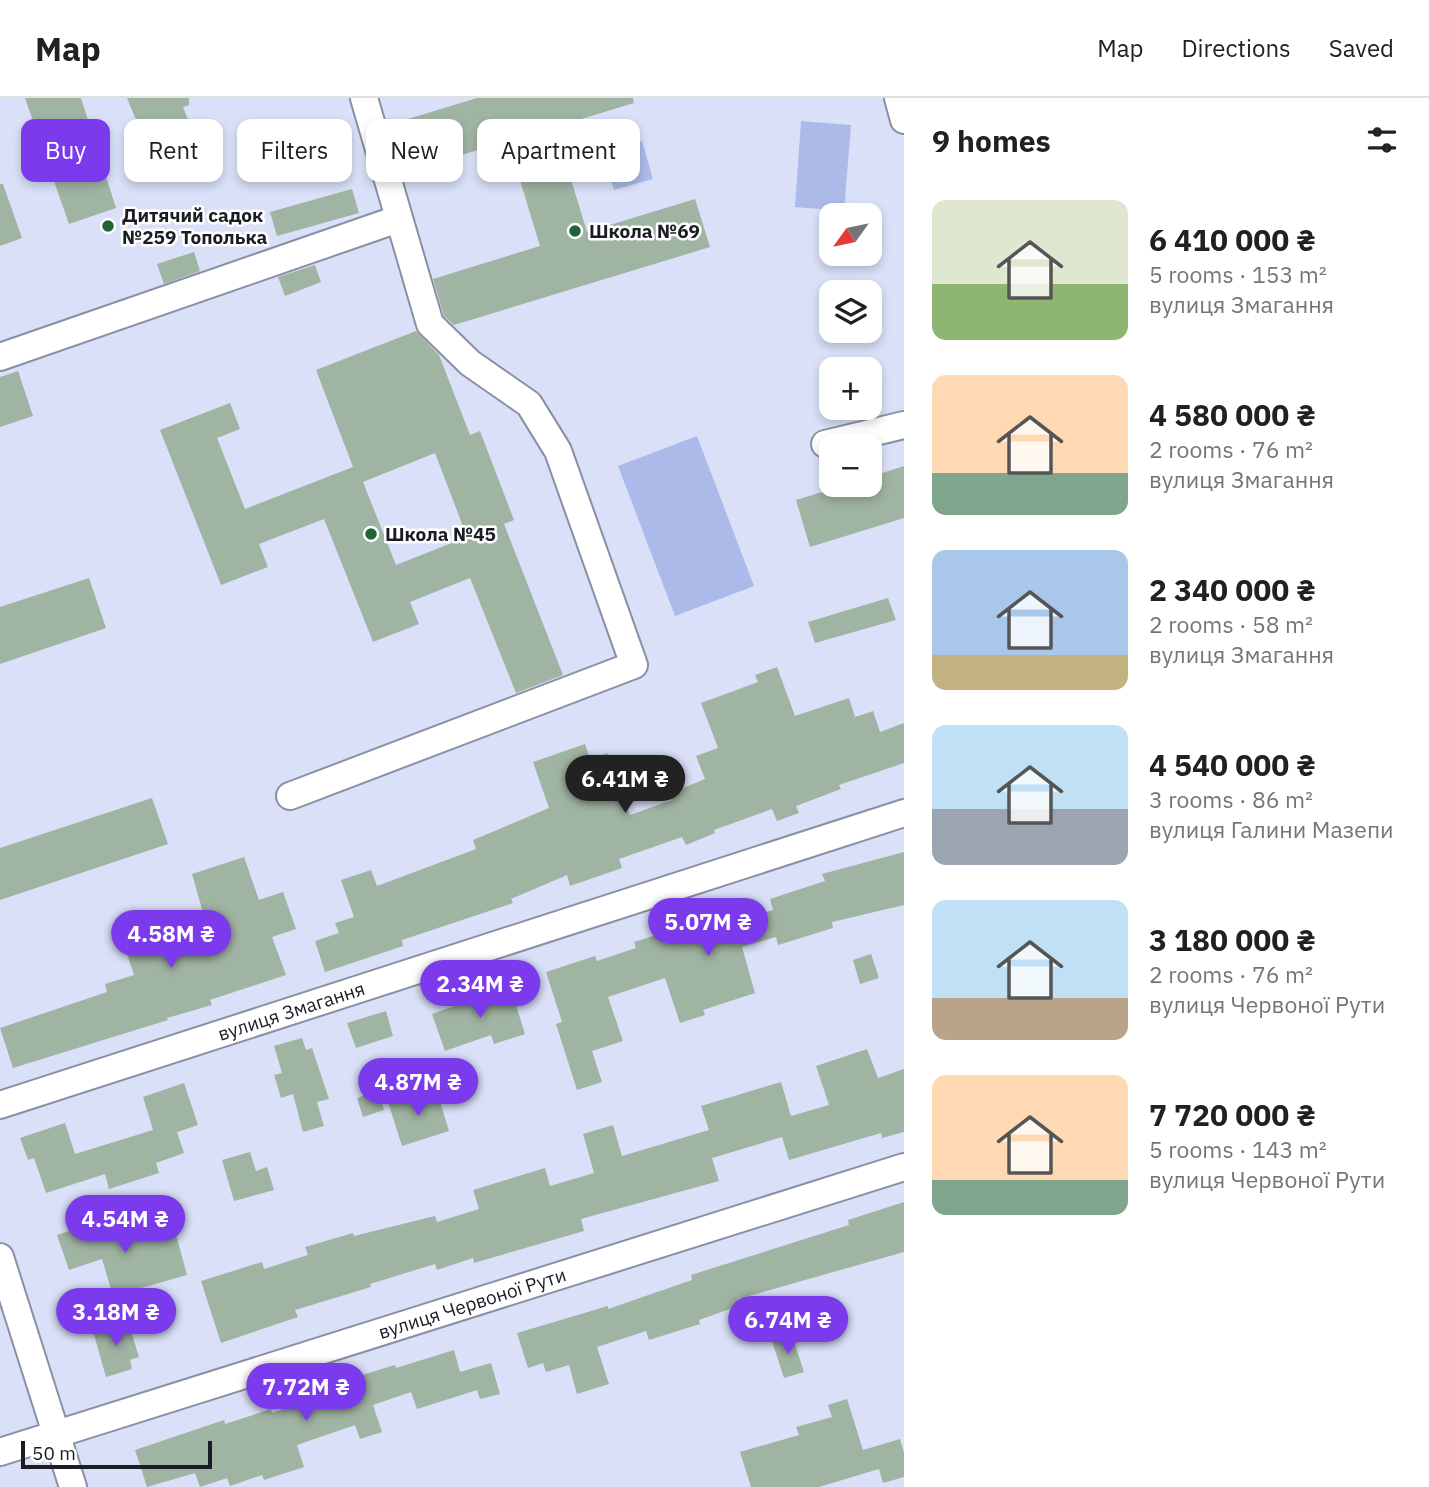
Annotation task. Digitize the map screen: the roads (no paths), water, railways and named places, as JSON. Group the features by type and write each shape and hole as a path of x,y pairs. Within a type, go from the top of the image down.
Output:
{"street":[{"path":"290,796 634,665 558,451 529,404 470,363 430,324 364,98"},
{"path":"898,98 904,120"},
{"path":"0,357 398,219"},
{"path":"867,434 904,425"},
{"name":"вулиця Змагання","path":"0,1105 904,813"},
{"name":"вулиця Червоної Рути","path":"0,1452 904,1167"},
{"path":"0,1257 73,1487"}],"place":[{"name":"Дитячий садок №259 Тополька","path":"108,226"},
{"name":"Школа №69","path":"575,231"},
{"name":"Школа №45","path":"371,534"}]}
